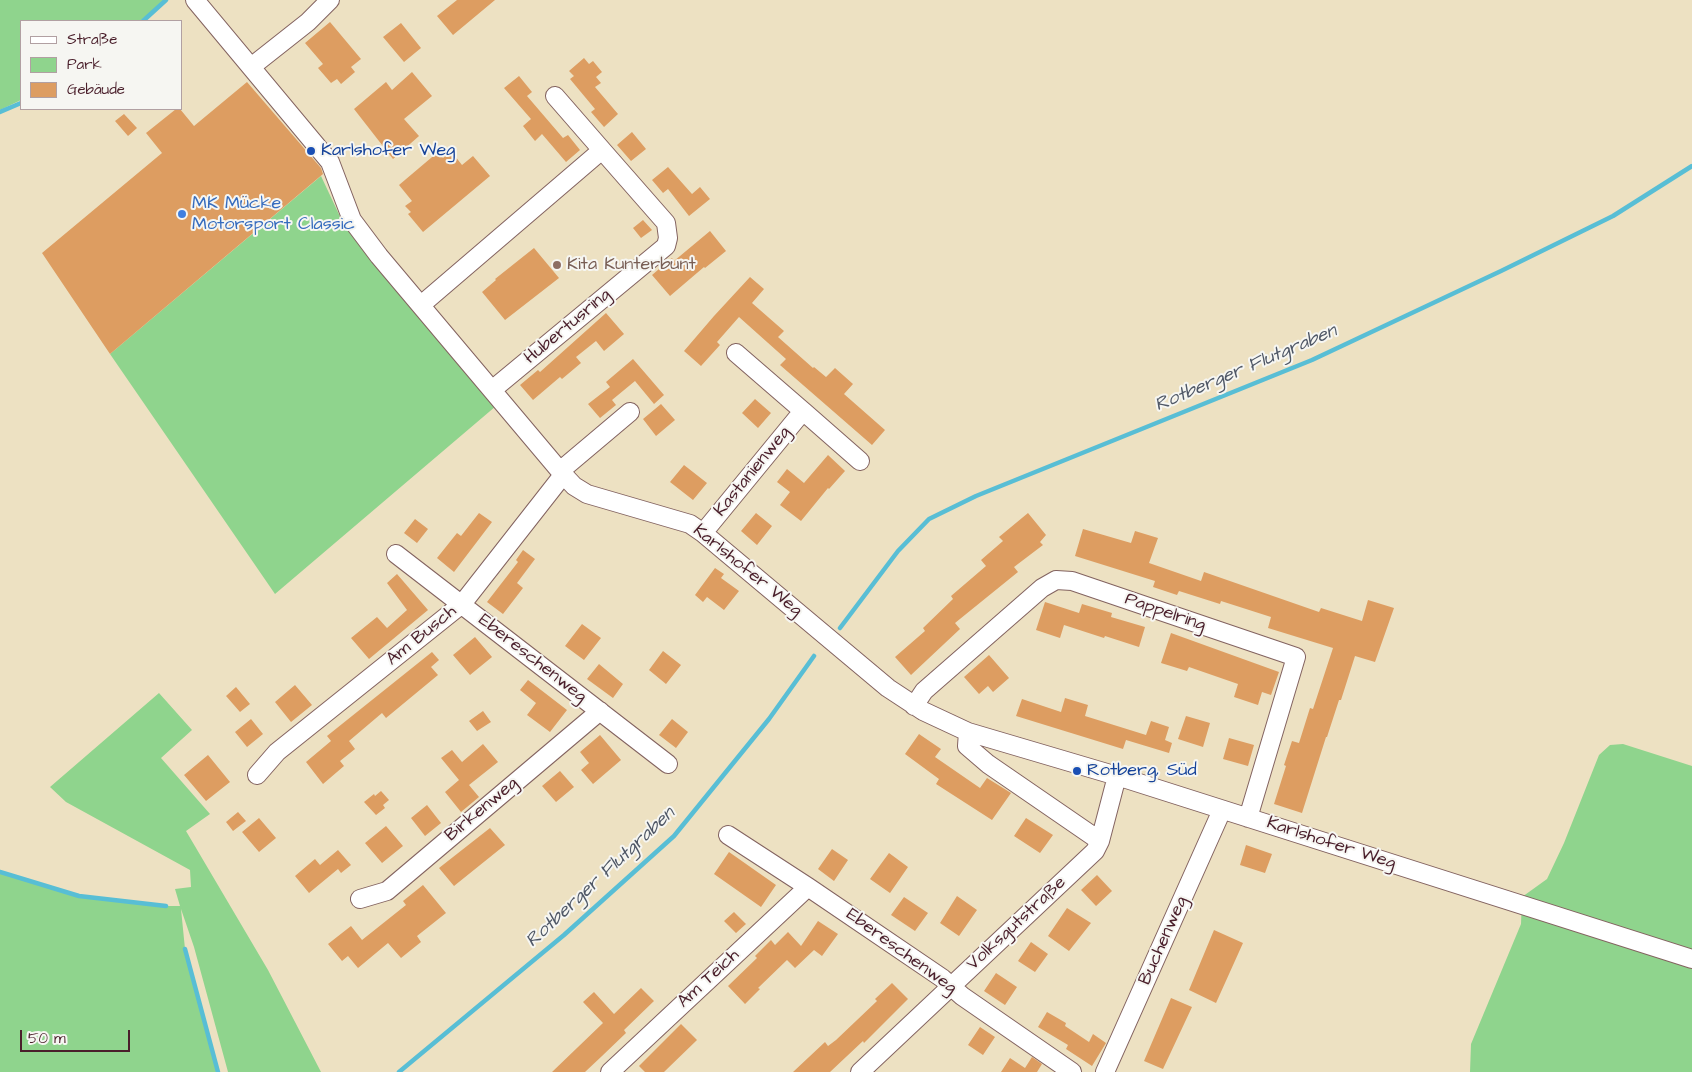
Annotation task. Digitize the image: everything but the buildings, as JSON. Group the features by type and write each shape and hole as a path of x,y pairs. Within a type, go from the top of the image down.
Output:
{"street":[{"name":"Karlshofer Weg","path":"195,0 330,162 352,220 379,256 574,486 587,494 690,524 888,688 914,706 968,732 1117,776 1692,959"},
{"path":"251,67 308,22 330,0"},
{"name":"Hubertusring","path":"492,390 666,246 668,238 666,223 555,96"},
{"path":"420,305 602,150"},
{"name":"Kastanienweg","path":"736,353 860,461"},
{"name":"Kastanienweg","path":"703,533 803,411"},
{"name":"Am Busch","path":"257,775 277,752 462,604 562,473 630,412"},
{"name":"Ebereschenweg","path":"396,554 668,764"},
{"name":"Pappelring","path":"914,706 924,691 1042,588 1056,580 1072,581 1081,584 1296,657 1248,818"},
{"name":"Birkenweg","path":"360,899 387,891 600,711"},
{"path":"968,732 968,746 988,764 1100,841"},
{"name":"Volksgutstraße","path":"860,1072 1095,851 1100,841 1117,776"},
{"name":"Buchenweg","path":"1105,1072 1222,810"},
{"name":"Ebereschenweg","path":"728,836 808,887 942,978 962,996 1072,1072"},
{"name":"Am Teich","path":"610,1072 808,887"}],"green space":[{"path":"0,0 166,0 141,20 20,20 20,100 0,110"},
{"path":"321,176 344,225 496,406 275,594 110,354"},
{"path":"159,693 192,730 161,758 210,814 186,831 268,970 321,1072 228,1072 194,947 181,909 185,949 218,1072 0,1072 0,872 79,896 166,906 180,906 175,889 191,887 190,870 66,802 50,787"},
{"path":"1623,744 1692,766 1692,1072 1470,1072 1471,1044 1521,924 1522,897 1547,879 1564,843 1599,755 1610,745"}],"waterway":[{"path":"144,20 166,0"},
{"path":"0,112 20,103"},
{"name":"Rotberger Flutgraben","path":"840,628 898,551 929,519 976,496 1312,360 1613,216 1692,166"},
{"name":"Rotberger Flutgraben","path":"399,1072 564,935 674,836 769,719 814,656"},
{"path":"0,872 79,896 166,906"},
{"path":"185,949 218,1072"}],"place":[{"name":"Karlshofer Weg","path":"311,151"},
{"name":"MK Mücke Motorsport Classic","path":"182,214"},
{"name":"Kita Kunterbunt","path":"557,265"},
{"name":"Rotberg, Süd","path":"1077,771"}]}
